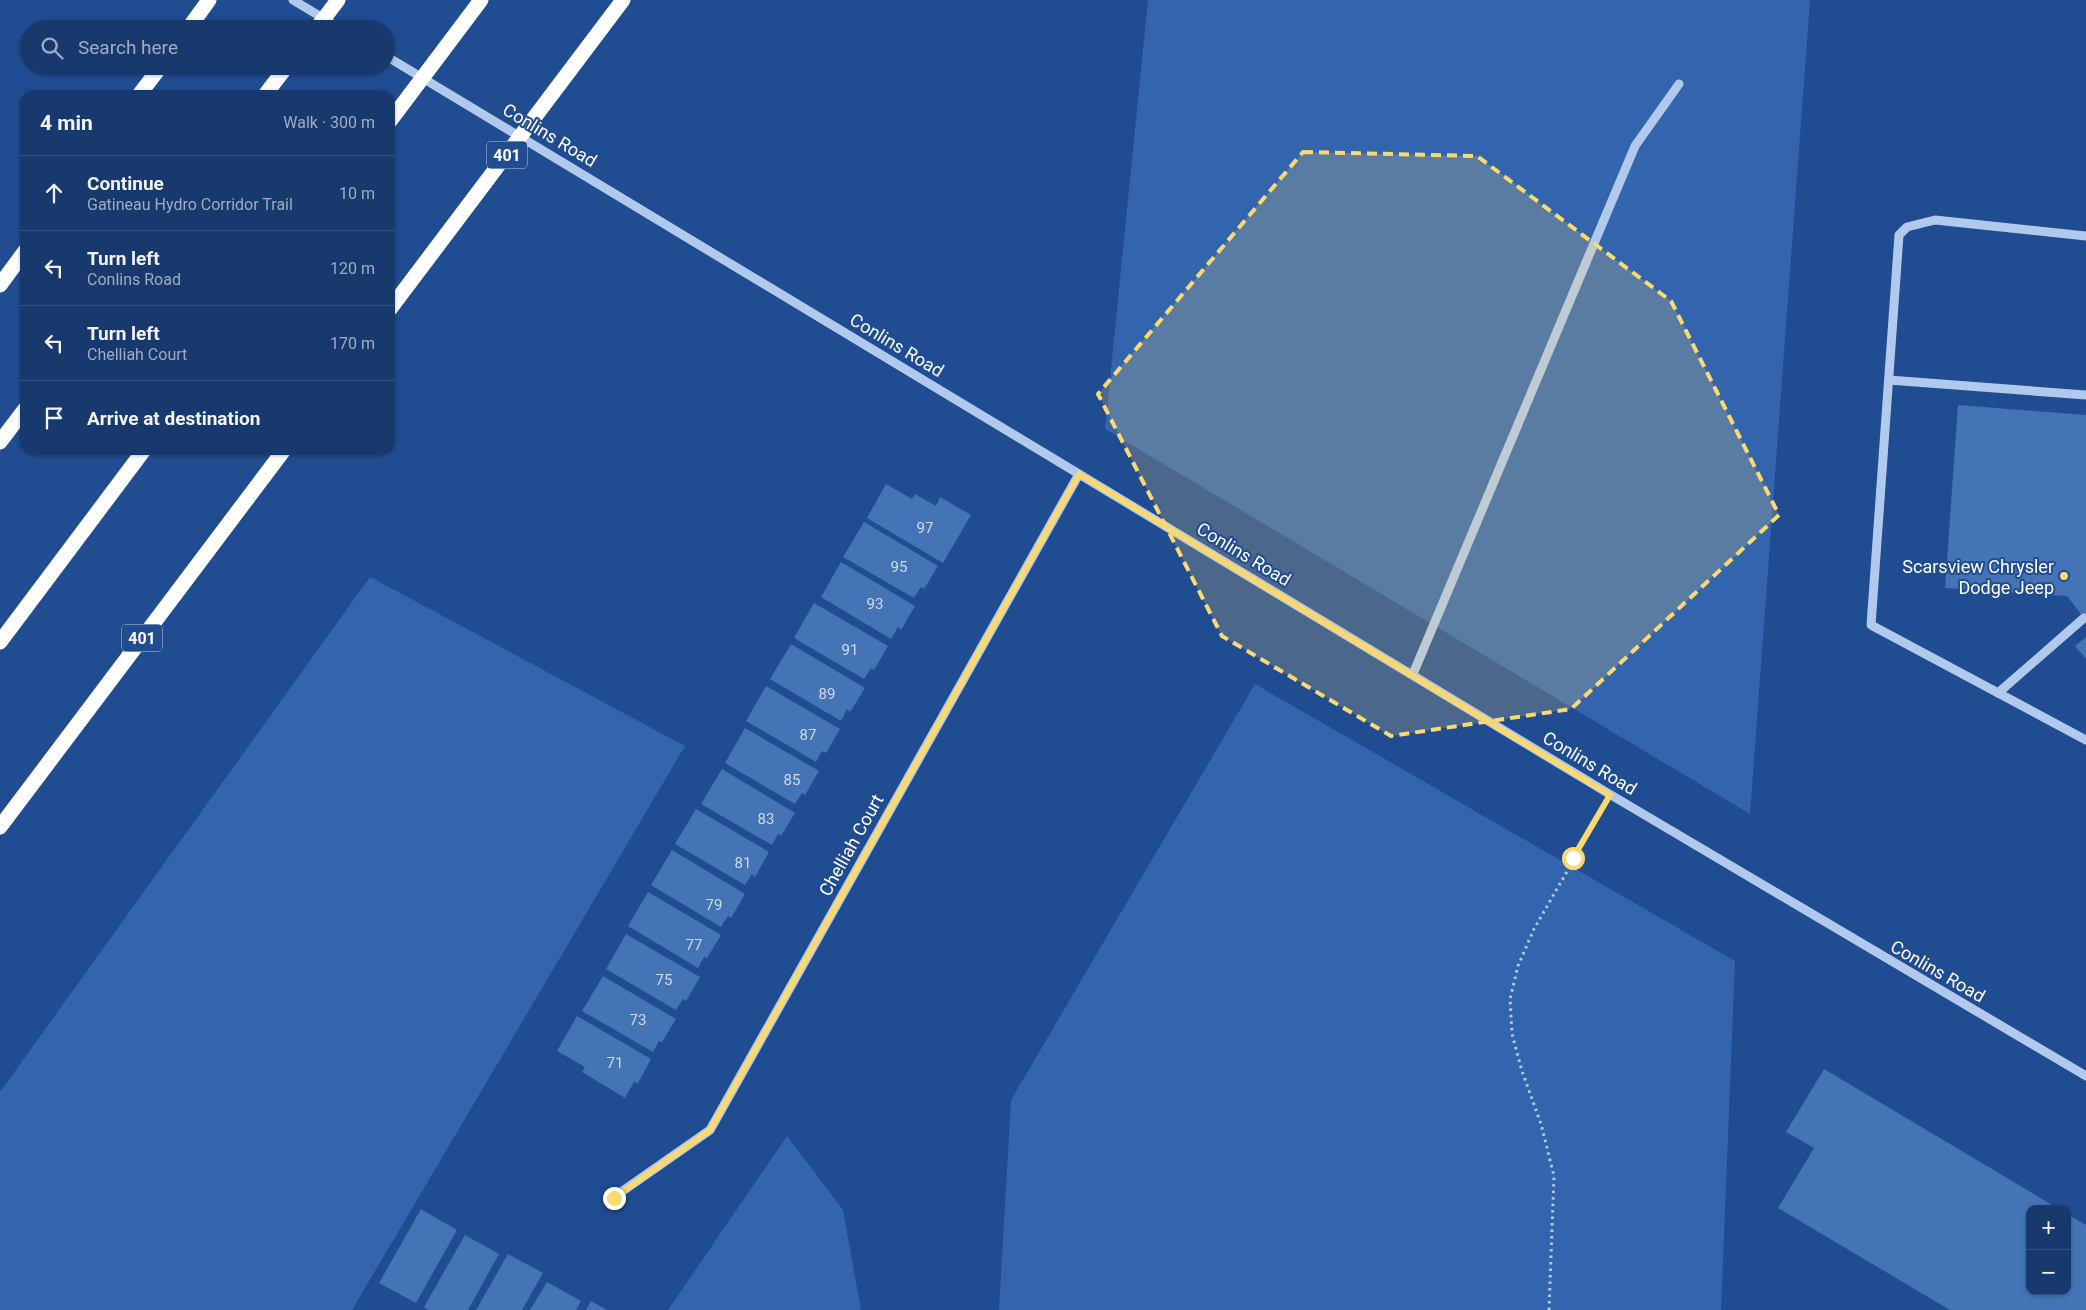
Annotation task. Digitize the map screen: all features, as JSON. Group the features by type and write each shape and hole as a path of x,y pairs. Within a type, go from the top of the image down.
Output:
{"highway":[{"path":"195,20 209,0"},
{"path":"323,20 338,0"},
{"path":"395,114 481,0"},
{"name":"401","path":"395,302 623,0"},
{"path":"143,90 154,75"},
{"path":"269,90 280,75"},
{"path":"0,285 20,258"},
{"path":"0,442 20,416"},
{"path":"0,642 140,455"},
{"name":"401","path":"0,827 280,455"}],"street":[{"path":"292,0 325,20"},
{"name":"Conlins Road","path":"395,61 1413,674 1610,795 2086,1076"},
{"path":"1413,674 1635,146 1679,84"},
{"path":"2086,236 1935,220 1907,227 1899,235 1872,625 2086,740"},
{"path":"1889,380 2086,395"},
{"name":"Chelliah Court","path":"614,1198 710,1130 1079,474"},
{"path":"1998,693 2084,618"}],"path":[{"path":"1548,1310 1554,1176 1541,1124 1522,1071 1512,1034 1510,999 1518,966 1534,929 1610,795"}],"highlighted area":[{"path":"1303,152 1477,156 1671,301 1779,515 1571,709 1391,736 1222,636 1098,394"}],"shaded area":[{"path":"1148,0 1810,0 1750,814 1105,429"},
{"path":"370,577 685,746 352,1310 0,1310 0,1092"},
{"path":"1255,684 1735,961 1721,1310 999,1310 1011,1100"},
{"path":"787,1136 843,1210 861,1310 668,1310"}],"building":[{"path":"1958,405 2086,415 2086,621 2067,596 1945,588"},
{"path":"886,484 912,499 915,494 936,506 940,497 971,515 943,563 867,518"},
{"path":"864,522 938,566 924,589 921,587 914,598 843,557"},
{"path":"841,562 915,606 901,630 898,627 891,639 821,597"},
{"path":"814,603 888,646 874,670 871,668 864,679 794,638"},
{"path":"2086,637 2086,659 2075,646"},
{"path":"791,644 865,688 850,712 847,709 841,721 770,679"},
{"path":"766,686 840,729 826,753 822,751 816,762 746,721"},
{"path":"745,728 819,771 805,795 802,793 795,804 725,763"},
{"path":"722,769 795,813 781,836 778,834 772,845 701,804"},
{"path":"696,809 769,852 755,877 752,874 745,885 675,844"},
{"path":"672,850 745,894 731,918 728,916 721,927 651,885"},
{"path":"648,892 721,935 707,958 704,957 698,968 628,926"},
{"path":"626,934 700,977 686,1001 683,999 676,1010 606,969"},
{"path":"603,976 676,1019 662,1042 659,1041 653,1052 582,1011"},
{"path":"577,1016 651,1059 638,1083 634,1082 625,1098 582,1072 585,1067 557,1051"},
{"path":"1824,1069 2052,1205 2026,1205 2026,1295 2071,1295 2071,1216 2086,1225 2086,1310 1950,1310 1778,1208 1814,1148 1786,1132"},
{"path":"421,1209 457,1230 416,1303 379,1283"},
{"path":"465,1235 499,1254 468,1310 428,1310 424,1307"},
{"path":"508,1254 543,1273 522,1310 476,1310"},
{"path":"547,1282 581,1301 576,1310 530,1310"},
{"path":"591,1301 607,1310 586,1310"}],"place":[{"name":"Scarsview Chrysler Dodge Jeep","path":"2064,576"}],"route":[{"path":"614,1198 710,1130 1079,474 1413,674 1610,795 1573,858"}]}
